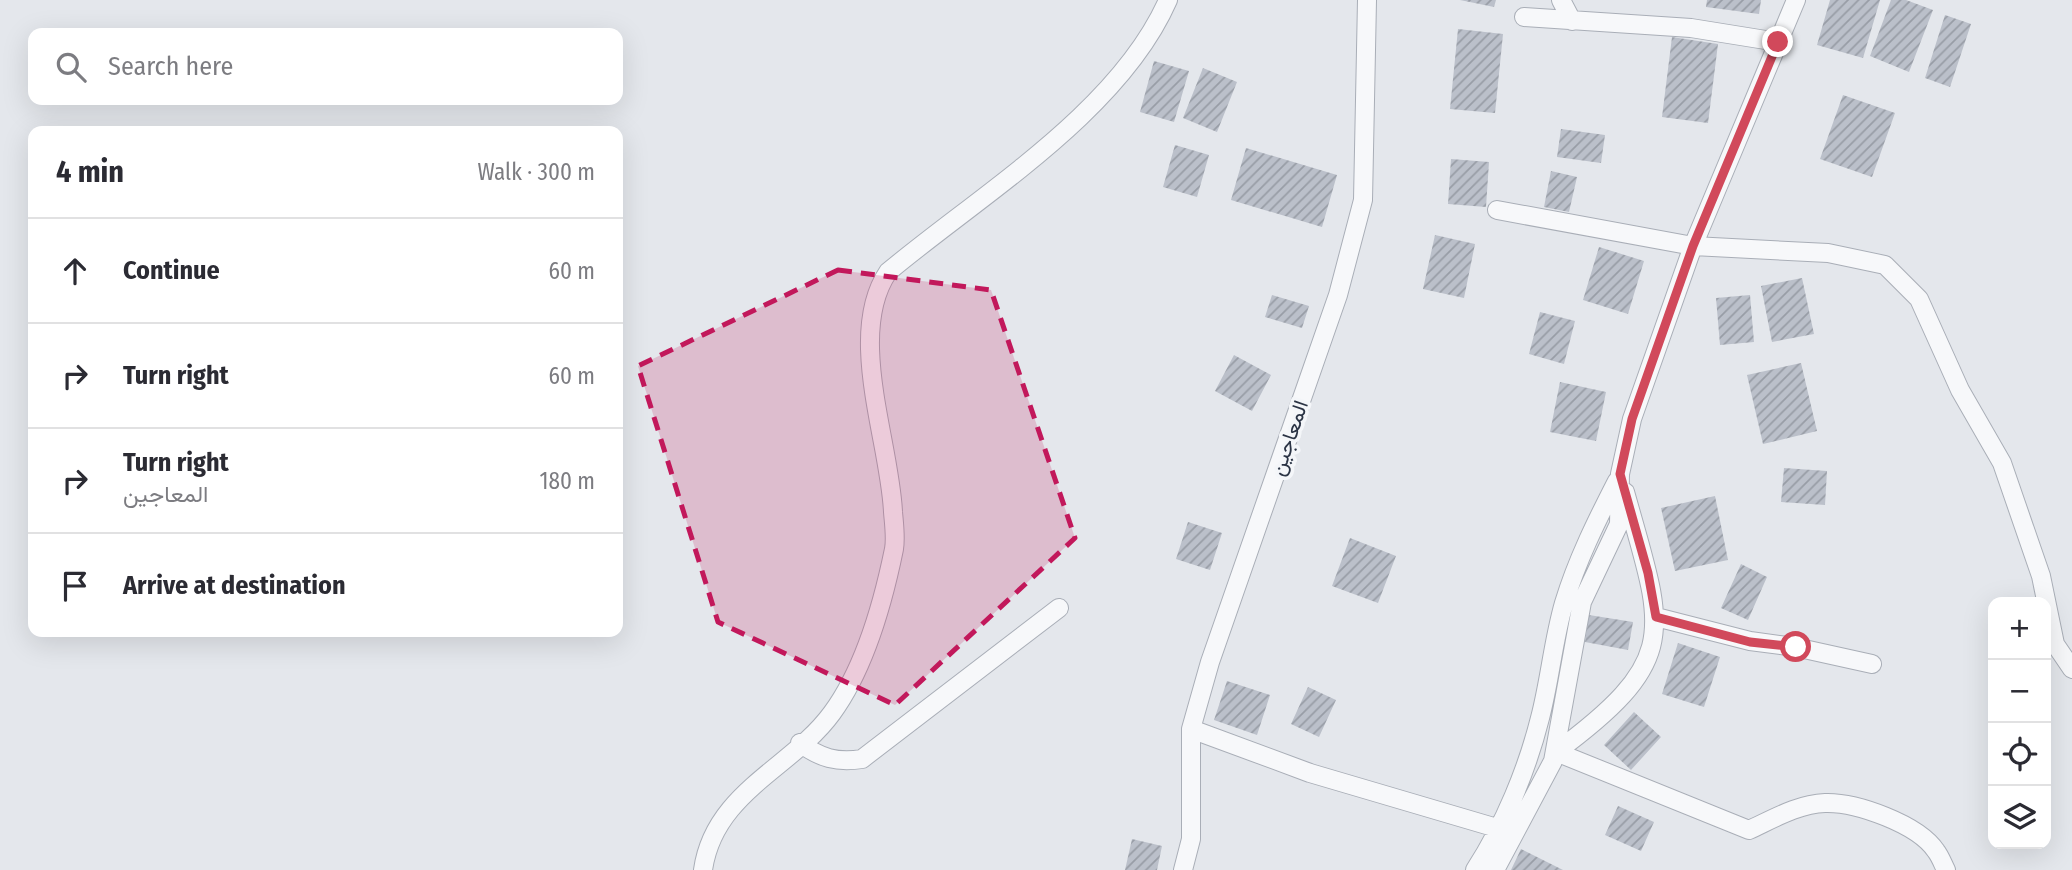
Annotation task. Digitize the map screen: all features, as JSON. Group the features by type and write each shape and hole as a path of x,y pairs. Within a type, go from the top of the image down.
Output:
{"street":[{"path":"703,870 719,825 747,789 831,715 850,683 867,639 895,546 893,500 871,351 871,315 876,289 888,272 1008,178 1105,93 1135,58 1158,23 1168,0"},
{"name":"المعاجين","path":"1183,870 1191,839 1191,729 1210,662 1338,295 1363,200 1367,0"},
{"path":"1561,0 1572,20"},
{"path":"1495,870 1540,718 1553,648 1576,570 1620,474 1636,407 1693,246 1796,0"},
{"path":"1524,17 1691,28 1778,42"},
{"path":"1497,210 1693,246 1828,253 1885,265 1919,299 1960,390 2003,463 2041,576 2055,643 2072,669"},
{"path":"1475,870 1507,831 1556,752 1600,719 1633,684 1652,653 1656,617 1648,573 1620,474"},
{"path":"1556,752 1582,602 1619,524 1620,474"},
{"path":"800,744 826,758 845,761 862,759 1059,608"},
{"path":"1656,617 1750,642 1796,647 1872,664"},
{"path":"1191,729 1310,773 1507,831"},
{"path":"1556,752 1749,830 1793,809 1825,803 1857,807 1901,823 1936,849 1946,870"}],"highlighted area":[{"path":"838,270 991,290 1075,538 895,705 718,622 638,366"}],"building":[{"path":"1460,0 1496,0 1494,7"},
{"path":"1707,0 1761,0 1759,14 1706,7"},
{"path":"1830,0 1880,0 1863,58 1817,45"},
{"path":"1891,0 1906,0 1933,10 1909,72 1870,56"},
{"path":"1945,15 1971,24 1950,87 1925,78"},
{"path":"1458,29 1503,34 1495,113 1450,109"},
{"path":"1672,37 1718,44 1708,123 1662,117"},
{"path":"1154,61 1189,71 1174,122 1140,112"},
{"path":"1203,68 1237,82 1217,132 1183,118"},
{"path":"1843,95 1895,113 1872,177 1820,159"},
{"path":"1561,129 1605,135 1601,163 1557,157"},
{"path":"1175,145 1209,155 1197,197 1163,187"},
{"path":"1246,148 1337,175 1322,227 1231,200"},
{"path":"1451,159 1489,162 1486,207 1448,204"},
{"path":"1551,171 1577,177 1569,212 1544,207"},
{"path":"1435,235 1475,244 1464,298 1423,289"},
{"path":"1599,247 1644,261 1628,314 1583,300"},
{"path":"1802,278 1814,334 1772,342 1761,286"},
{"path":"1272,295 1309,306 1302,328 1265,317"},
{"path":"1750,295 1754,342 1720,345 1716,298"},
{"path":"1540,312 1575,321 1564,364 1529,354"},
{"path":"1234,355 1271,375 1252,411 1215,391"},
{"path":"1801,363 1817,431 1763,444 1747,375"},
{"path":"1560,382 1606,392 1596,441 1550,432"},
{"path":"1784,468 1827,471 1825,505 1781,502"},
{"path":"1715,496 1728,560 1675,571 1661,508"},
{"path":"1188,522 1222,533 1210,570 1176,559"},
{"path":"1350,538 1396,556 1378,603 1332,586"},
{"path":"1741,564 1767,577 1748,620 1721,608"},
{"path":"1589,615 1633,622 1628,650 1585,642"},
{"path":"1678,643 1720,657 1704,707 1662,694"},
{"path":"1227,681 1270,695 1257,735 1214,720"},
{"path":"1308,687 1336,700 1319,737 1291,724"},
{"path":"1634,712 1661,737 1631,770 1604,745"},
{"path":"1618,806 1654,822 1641,851 1605,835"},
{"path":"1132,839 1162,846 1157,870 1125,870"},
{"path":"1521,849 1563,870 1511,870"}],"route":[{"path":"1778,42 1662,325 1632,419 1620,474 1648,573 1656,617 1750,642 1796,647"}]}
